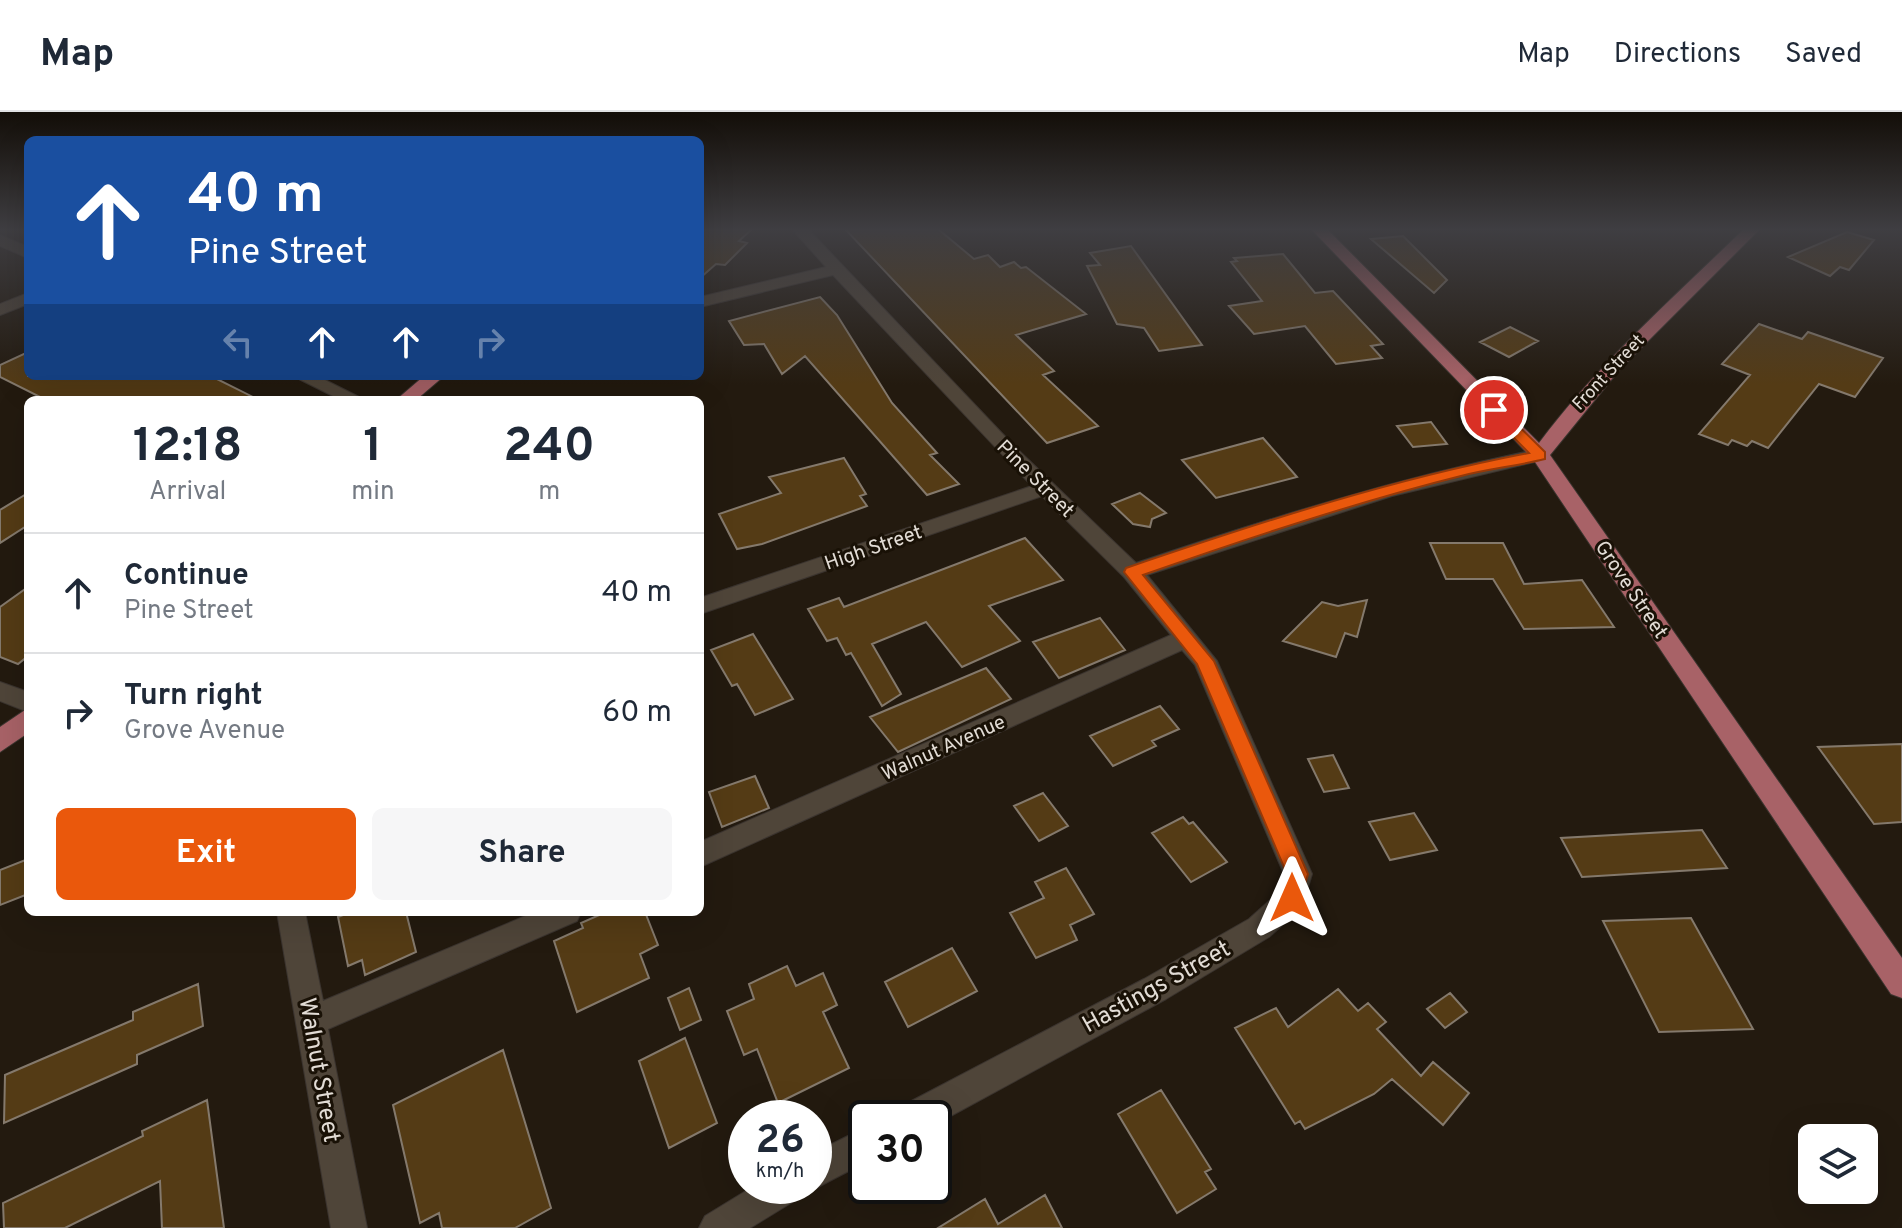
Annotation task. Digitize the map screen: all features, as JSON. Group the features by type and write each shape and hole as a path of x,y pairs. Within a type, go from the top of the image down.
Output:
{"main road":[{"name":"Grove Street","path":"1369,281 1540,455 1902,984"},
{"name":"Front Street","path":"1540,455 1567,415 1632,345 1699,281"},
{"path":"410,396 430,380"},
{"path":"0,742 24,721"}],"street":[{"path":"704,301 787,281"},
{"name":"Pine Street","path":"849,281 1046,488 1132,572 1205,661 1244,747"},
{"path":"0,310 24,300"},
{"path":"311,380 347,396"},
{"path":"1132,572 1233,537 1383,492 1462,470 1540,455"},
{"name":"High Street","path":"704,605 1046,488"},
{"name":"Walnut Avenue","path":"704,853 1186,638"},
{"path":"0,691 24,700"},
{"name":"Hastings Street","path":"948,1100 1155,989 1259,928 1292,898 1298,874 1244,747"},
{"name":"Walnut Street","path":"292,916 349,1228"},
{"path":"312,1021 558,916"},
{"path":"717,1228 757,1204"}],"building":[{"path":"894,281 1044,281 1086,314 1016,335 1054,371 1043,375 1098,426 1047,443"},
{"path":"1095,281 1156,281 1202,345 1159,351 1144,328 1117,324"},
{"path":"1246,281 1305,281 1315,293 1333,291 1383,344 1371,346 1382,358 1336,364 1305,326 1254,334 1229,306 1262,301"},
{"path":"1420,281 1446,281 1434,293"},
{"path":"820,297 837,315 892,403 937,453 930,455 959,484 927,495 805,356 782,374 764,344 744,345 729,321"},
{"path":"1759,324 1802,339 1808,332 1883,358 1855,397 1819,384 1768,448 1752,441 1747,446 1732,440 1728,445 1699,434 1750,375 1722,364"},
{"path":"1510,327 1538,341 1509,357 1480,342"},
{"path":"24,354 24,380 219,380 251,396 38,396 0,377 0,365"},
{"path":"1431,422 1447,444 1413,447 1397,426"},
{"path":"1263,438 1297,477 1216,498 1182,460"},
{"path":"844,458 866,494 860,496 867,506 762,544 737,549 719,514 781,493 769,477"},
{"path":"1140,493 1166,513 1152,519 1150,527 1133,524 1112,504"},
{"path":"24,495 24,528 0,543 0,510"},
{"path":"1025,538 1063,580 989,606 1020,641 962,667 926,622 872,644 901,694 882,706 851,653 846,655 837,638 827,641 808,609 839,598 844,607"},
{"path":"1430,543 1503,543 1524,584 1582,580 1614,627 1524,629 1493,579 1446,579"},
{"path":"24,590 24,659 18,664 0,657 0,607"},
{"path":"1367,600 1357,637 1345,633 1336,657 1283,641 1322,602 1338,606"},
{"path":"1100,618 1125,650 1059,678 1033,642"},
{"path":"753,634 793,699 755,715 737,684 732,686 711,650"},
{"path":"986,668 1011,699 898,752 870,717"},
{"path":"1160,706 1179,729 1152,741 1156,746 1113,766 1090,736"},
{"path":"1902,744 1902,822 1874,824 1818,747"},
{"path":"1333,755 1349,788 1324,792 1308,759"},
{"path":"755,776 769,808 722,827 709,792"},
{"path":"1043,793 1068,826 1039,841 1014,806"},
{"path":"1414,813 1437,850 1390,860 1369,822"},
{"path":"1183,817 1189,824 1193,822 1227,862 1191,882 1152,833"},
{"path":"1702,830 1727,868 1582,877 1561,838"},
{"path":"24,861 24,896 0,905 0,870"},
{"path":"1066,868 1094,914 1070,925 1077,940 1036,958 1010,913 1044,898 1035,882"},
{"path":"407,916 416,952 365,975 362,960 348,966 338,917"},
{"path":"597,916 647,916 658,945 640,954 649,978 577,1012 554,941 583,928 581,923"},
{"path":"1691,918 1753,1029 1659,1032 1603,921"},
{"path":"952,948 977,991 908,1027 885,982"},
{"path":"787,966 796,986 823,973 837,1005 823,1012 849,1068 784,1100 777,1100 757,1049 744,1055 727,1011 754,999 749,984"},
{"path":"198,984 203,1026 137,1055 137,1064 4,1123 5,1075 133,1020 133,1012"},
{"path":"689,988 701,1020 680,1030 668,998"},
{"path":"1338,989 1358,1011 1368,1003 1386,1022 1377,1029 1421,1076 1433,1062 1469,1093 1443,1125 1392,1079 1374,1094 1305,1129 1300,1121 1295,1124 1235,1028 1276,1008 1288,1027"},
{"path":"1450,993 1467,1012 1445,1028 1427,1009"},
{"path":"685,1038 717,1123 669,1148 639,1061"},
{"path":"503,1050 551,1208 515,1228 442,1228 439,1213 420,1223 393,1105"},
{"path":"1161,1090 1211,1169 1205,1172 1216,1189 1177,1213 1118,1114"},
{"path":"207,1100 224,1228 162,1228 160,1181 65,1228 4,1228 3,1203 143,1136 142,1131"},
{"path":"1045,1195 1062,1228 938,1228 985,1199 998,1224"}],"route":[{"path":"1292,898 1298,874 1205,661 1132,572 1233,537 1383,492 1462,470 1540,455 1494,410"}]}
